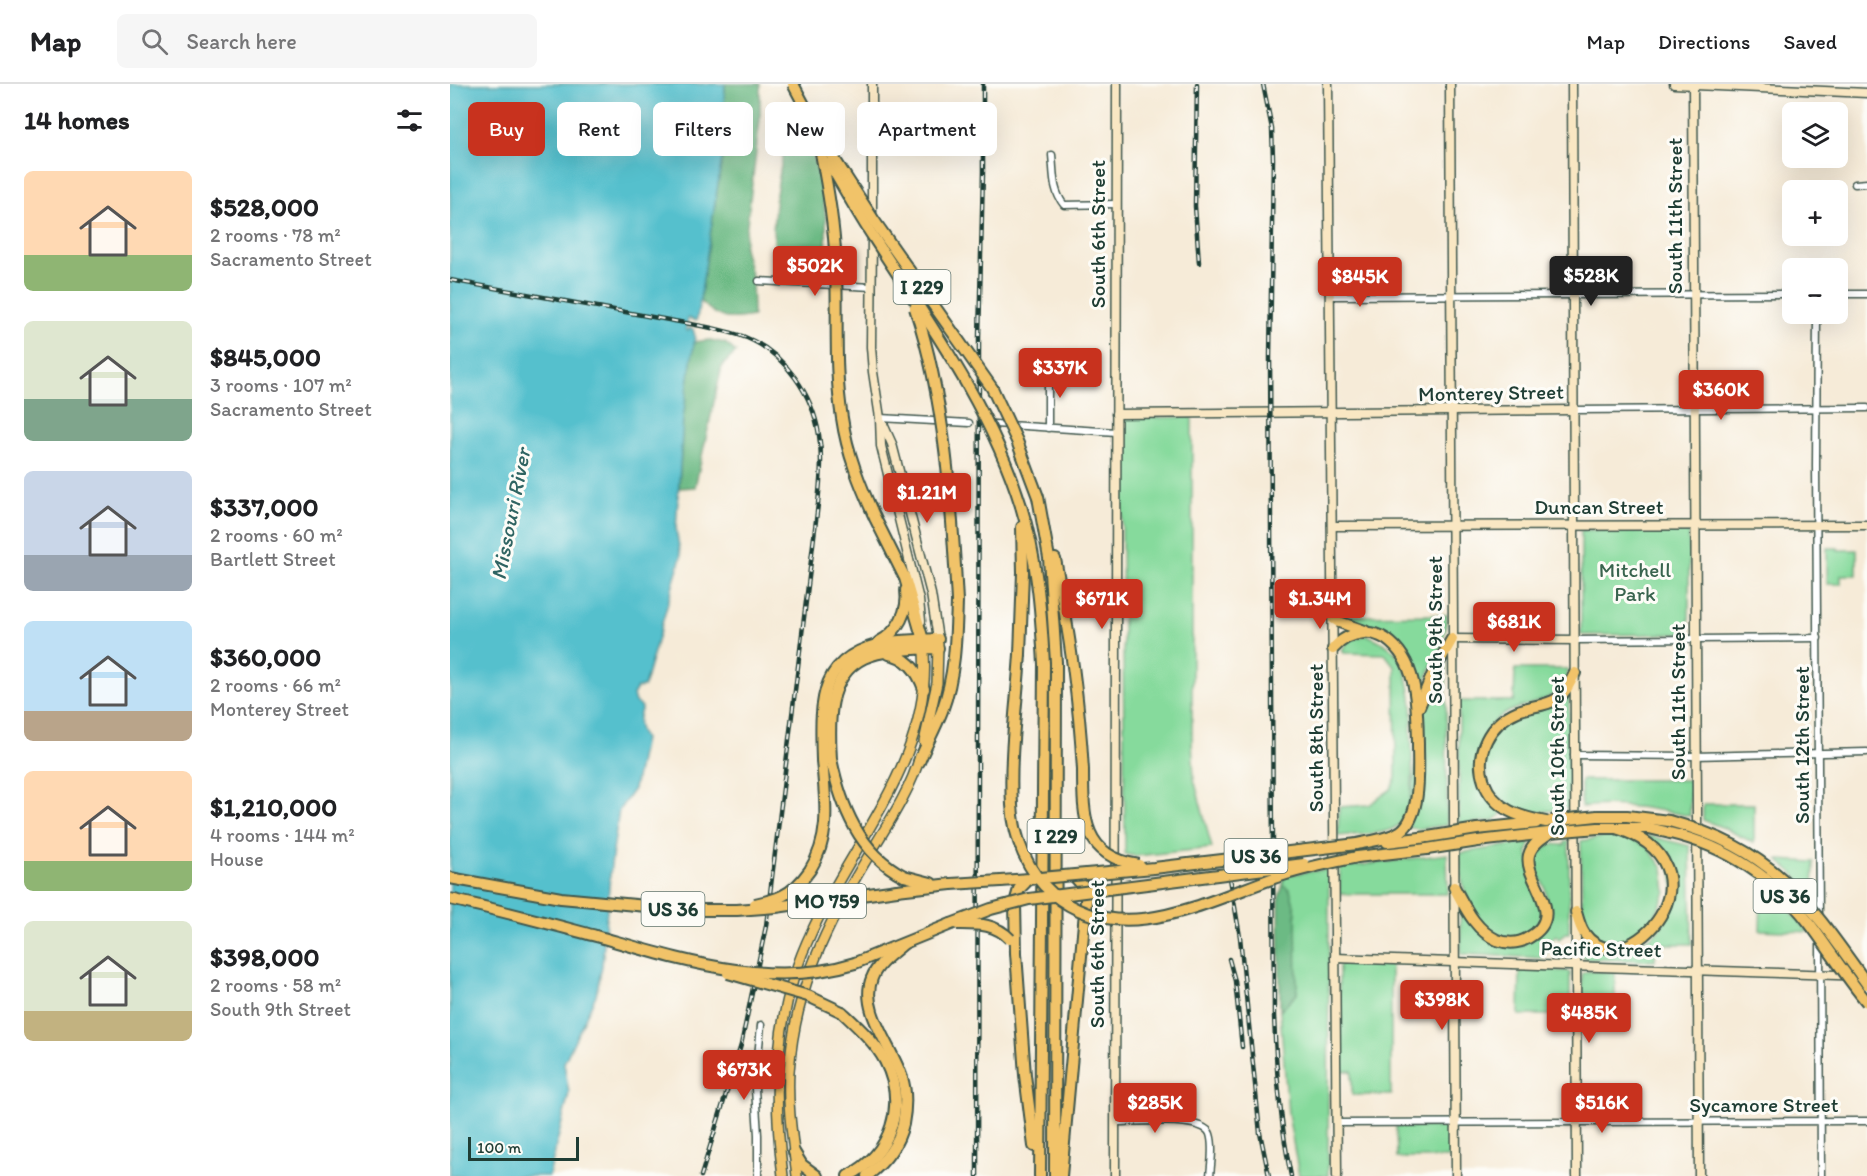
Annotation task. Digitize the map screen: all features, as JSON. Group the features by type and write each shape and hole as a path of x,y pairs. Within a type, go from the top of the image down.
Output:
{"highway":[{"name":"I 229","path":"801,102 793,84 803,102"},
{"path":"821,156 834,226 838,379 842,419 853,465 874,518 905,578 924,645"},
{"name":"I 229","path":"825,156 874,238 948,352 995,437 1010,471 1029,533 1041,611 1044,664 1039,1176"},
{"name":"I 229","path":"833,156 897,253 992,388 1017,441 1038,497 1049,558 1056,662 1055,1176"},
{"path":"897,253 924,337 935,383 954,542 957,601 955,650 949,687 942,711 919,762"},
{"path":"1038,497 1054,554 1069,637 1081,732 1083,796 1090,832 1097,846 1107,855 1119,861 1154,868"},
{"path":"1021,506 1023,572 1012,805 1020,846 1045,887 1073,909 1092,916 1119,920 1152,918 1171,914 1281,876 1357,857"},
{"path":"737,910 783,896 801,880 816,861 826,830 826,760 822,712 824,693 829,678 848,657 887,638 897,627 904,614 907,599 905,578"},
{"path":"1333,618 1347,626 1371,633 1390,642 1398,649 1408,665 1414,684 1418,788 1409,819 1401,831 1394,835 1357,844"},
{"path":"1333,649 1347,637 1371,633"},
{"path":"1417,720 1428,684 1452,639"},
{"path":"866,648 892,642 924,645"},
{"path":"938,644 864,658 850,668 839,682 832,702 826,760 841,798 864,843 886,865 904,876 947,885"},
{"path":"883,653 896,655 910,664 919,676 924,689"},
{"path":"1455,887 1475,922 1493,938 1510,943 1528,939 1539,929 1545,911 1544,898 1529,867 1529,854 1549,825 1521,817 1502,807 1484,783 1480,764 1488,737 1498,723 1519,711 1558,698 1575,673"},
{"name":"US 36","path":"450,878 561,898 689,910 737,910 897,890 1074,876 1357,844 1478,835 1597,816 1627,816 1669,821 1712,834 1733,844 1779,874 1818,915 1867,984"},
{"name":"US 36","path":"1549,825 1649,828 1670,832 1693,838 1752,867 1809,922 1867,1002"},
{"path":"1576,912 1581,927 1589,938 1594,943 1608,947 1625,945 1642,937 1655,925 1665,910 1669,884 1661,859 1649,844 1640,838 1612,828"},
{"name":"US 36","path":"450,899 702,965 788,974 839,968 855,963 951,924 1015,903 1158,882 1427,849 1478,835"},
{"path":"1061,1176 1086,892 1074,876"},
{"path":"1029,879 1019,889 1015,903 1013,938 1025,1075 1039,1176"},
{"path":"951,924 984,924 1002,930 1013,938"},
{"path":"867,1176 892,1152 901,1132 905,1111 906,1094 902,1076 868,1000 871,980 876,971 903,944"},
{"path":"702,965 808,996 842,1012 870,1040 885,1060 894,1082 897,1099 889,1136 878,1153 848,1176"},
{"path":"794,1152 802,1165 817,1176"}],"main road":[{"path":"872,84 873,372 880,418 881,446 919,600 924,645"},
{"name":"South 6th Street","path":"1115,1176 1117,84"},
{"name":"South 8th Street","path":"1328,84 1337,1176"},
{"name":"South 9th Street","path":"1450,84 1456,1176"},
{"name":"South 10th Street","path":"1572,84 1577,1176"},
{"path":"1674,84 1815,87 1867,93"},
{"name":"South 11th Street","path":"1692,84 1699,1176"},
{"name":"Monterey Street","path":"1116,414 1574,410"},
{"path":"880,418 892,444 932,594 938,644 937,683 919,762"},
{"name":"Duncan Street","path":"1332,525 1867,525"},
{"path":"1452,639 1575,640"},
{"name":"MO 759","path":"783,1176 776,1098 780,1036 786,1004 811,932 894,784 907,756 924,689 924,645"},
{"name":"MO 759","path":"797,1176 789,1103 789,1073 797,1015 806,980 818,947 833,917 900,803 919,762"},
{"name":"Pacific Street","path":"1335,958 1867,976"}],"street":[{"path":"1052,155 1053,182 1064,205 1116,204"},
{"path":"1854,184 1867,183"},
{"path":"759,281 872,287"},
{"path":"1331,296 1782,294"},
{"path":"1848,294 1867,294"},
{"name":"South 12th Street","path":"1817,324 1816,524 1821,1176"},
{"path":"1048,370 1048,428"},
{"name":"Monterey Street","path":"1574,410 1867,408"},
{"path":"880,418 969,423"},
{"path":"994,424 1116,432"},
{"path":"1575,640 1818,638"},
{"path":"1574,755 1695,756 1867,752"},
{"path":"758,1176 755,1089 760,1025"},
{"name":"Sycamore Street","path":"1336,1123 1867,1121"},
{"path":"1115,1122 1196,1124 1205,1127 1209,1132 1211,1144 1210,1176"}],"green space":[{"path":"725,84 760,84 760,120 744,248 752,278 753,316 736,318 724,318 700,301 722,156 753,156 753,102 724,102"},
{"path":"783,156 813,156 821,181 826,220 827,275 778,272 773,231"},
{"path":"710,340 725,343 736,352 722,366 695,487 679,488 683,418 694,342"},
{"path":"1192,417 1192,741 1194,779 1212,848 1135,856 1125,854 1121,424 1123,419 1129,418"},
{"name":"Mitchell Park","path":"1689,529 1689,634 1581,635 1581,530"},
{"path":"1827,548 1857,550 1857,575 1841,575 1841,584 1827,584"},
{"path":"1447,615 1440,648 1418,698 1411,664 1400,646 1383,633 1340,616"},
{"path":"1367,635 1387,646 1400,658 1406,675 1412,712 1410,797 1402,821 1394,828 1375,833 1338,836 1339,807 1369,805 1391,789 1396,778 1395,667 1385,654 1344,653 1342,650 1349,640"},
{"path":"1446,661 1447,825 1417,829 1408,827 1423,707 1433,680"},
{"path":"1515,669 1568,669 1565,682 1559,691 1550,697 1503,715 1487,731 1477,762 1501,815 1493,821 1459,824 1459,701 1514,701"},
{"path":"1569,691 1569,808 1543,812 1516,809 1497,794 1491,784 1485,761 1486,749 1491,738 1506,722"},
{"path":"1581,780 1690,780 1690,816 1622,806 1581,807"},
{"path":"1703,804 1754,804 1754,843 1703,820"},
{"path":"1615,835 1625,836 1647,846 1663,868 1666,892 1652,922 1635,936 1616,941 1599,940 1586,930 1582,913 1581,841"},
{"path":"1645,835 1690,846 1692,944 1656,944 1655,961 1587,959 1583,957 1581,935 1599,948 1639,941 1649,938 1657,931 1668,914 1673,893 1672,872 1665,855"},
{"path":"1565,841 1569,841 1569,933 1565,933 1559,939 1556,935 1548,944 1552,948 1541,958 1461,954 1460,908 1472,925 1523,945 1549,911 1545,887 1535,867 1537,867 1538,854 1548,844 1565,845"},
{"path":"1531,842 1527,852 1541,914 1530,931 1515,938 1508,938 1487,928 1472,910 1464,889 1460,853"},
{"path":"1447,854 1448,894 1339,894 1340,868"},
{"path":"1778,860 1814,862 1813,894 1792,872"},
{"path":"1329,869 1328,1176 1299,1176 1288,1114 1280,1011 1297,994 1290,890 1283,885 1284,875"},
{"path":"1283,885 1290,890 1296,912 1297,994 1280,1011 1279,897"},
{"path":"1761,896 1779,899 1809,932 1760,930"},
{"path":"1343,962 1391,963 1391,1095 1352,1095 1352,1071 1339,1071 1339,966"},
{"path":"1520,969 1570,973 1570,1015 1519,1015"},
{"path":"1590,971 1615,972 1615,1015 1583,1016 1582,974"},
{"path":"1396,1126 1448,1127 1449,1158 1397,1158"}],"water":[{"name":"Missouri River","path":"450,84 725,84 724,102 653,102 653,156 722,156 722,158 697,318 696,321 688,318 686,329 688,331 690,328 693,329 695,336 683,418 676,530 681,557 644,687 637,688 633,695 635,702 642,707 638,723 644,739 634,789 619,810 611,865 602,966 596,995 564,1063 569,1093 549,1176 450,1176"}],"railway":[{"path":"977,1176 979,338 983,84"},
{"path":"1197,84 1195,206 1199,263"},
{"path":"1263,84 1272,129 1273,159 1270,358 1274,1015 1279,1096 1291,1176"},
{"path":"450,280 707,327 742,336 761,345 785,365 804,391 816,420 821,452 818,504 766,926 741,1045 701,1176"},
{"path":"1230,878 1240,937 1260,1133 1269,1176"},
{"path":"1229,959 1235,981 1242,1047"}]}
